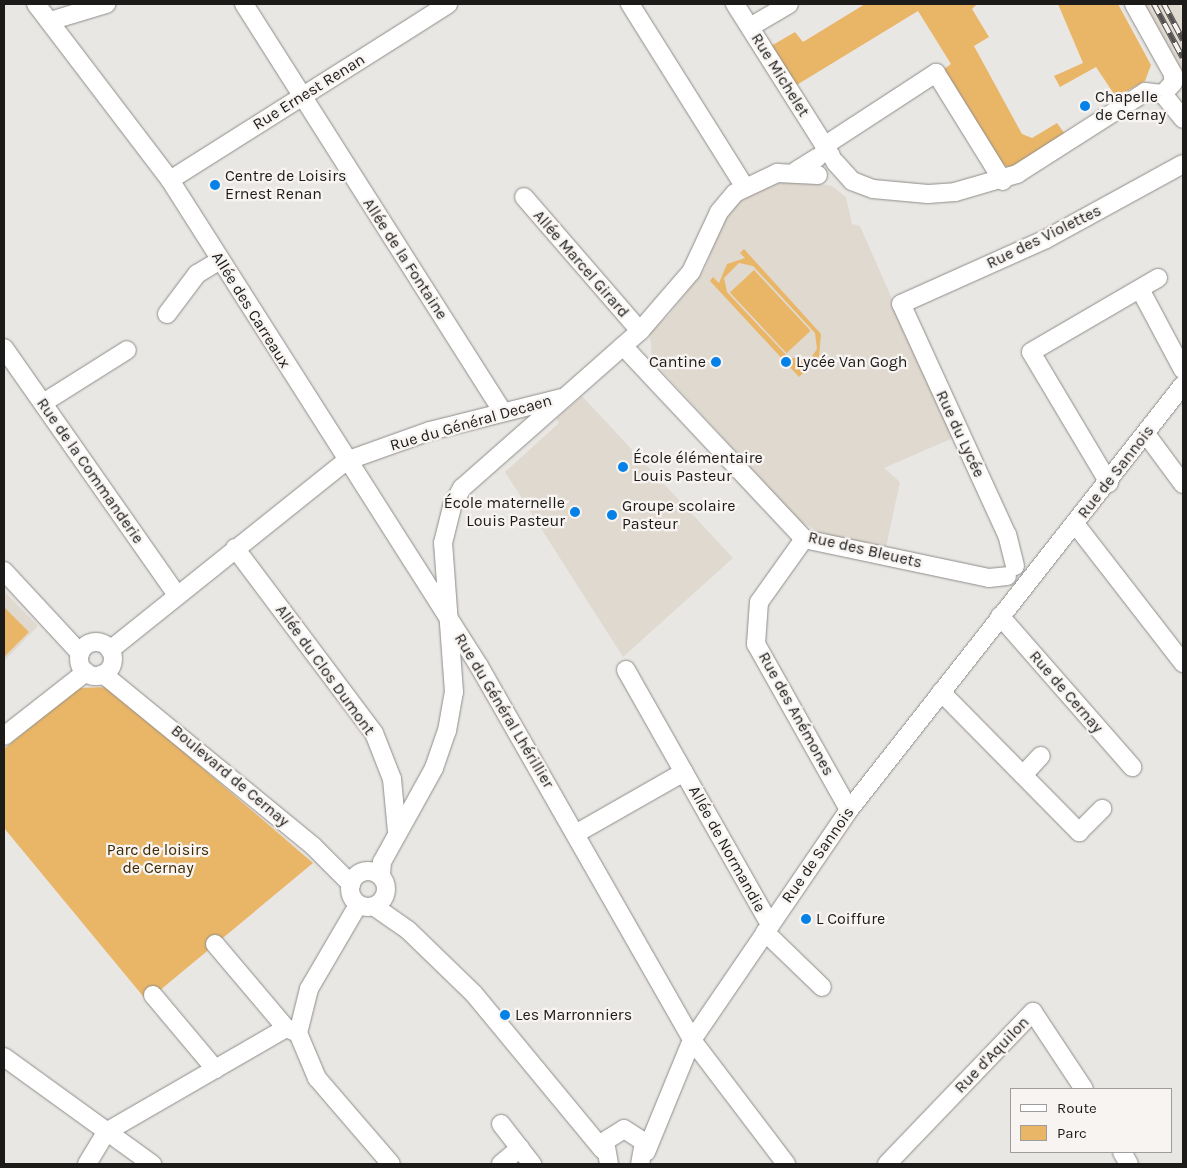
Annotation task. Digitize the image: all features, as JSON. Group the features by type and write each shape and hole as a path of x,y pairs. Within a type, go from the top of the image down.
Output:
{"street":[{"name":"Allée des Carreaux","path":"36,4 170,180 452,626"},
{"path":"50,21 106,4"},
{"name":"Allée de la Fontaine","path":"244,4 503,412"},
{"name":"Rue Ernest Renan","path":"170,180 448,4"},
{"path":"630,4 744,186"},
{"name":"Rue Michelet","path":"735,4 826,161"},
{"path":"750,28 789,4"},
{"path":"1134,4 1173,74 1173,83 1163,94"},
{"name":"Rue du Général Decaen","path":"4,736 103,665 177,595 346,461 503,412 565,397 640,330 691,272 719,212 744,186 768,175 796,171 826,161 936,74 1003,181"},
{"path":"826,161 852,181 886,192 928,194 1003,181 1134,97 1150,91 1163,94 1183,119"},
{"path":"826,161 854,191"},
{"name":"Rue des Violettes","path":"901,304 1046,240 1183,164"},
{"name":"Allée Marcel Girard","path":"524,196 640,330"},
{"path":"167,314 185,286 220,260"},
{"path":"1109,483 1030,352 1141,291 1158,278"},
{"path":"1141,291 1183,370"},
{"name":"Rue du Lycée","path":"901,304 1007,535 1018,576"},
{"name":"Rue des Bleuets","path":"623,346 804,539 989,578 1018,576"},
{"name":"Rue de la Commanderie","path":"4,348 177,595"},
{"path":"43,403 127,350"},
{"name":"Rue de Sannois","path":"643,1158 692,1040 849,810 1004,611 1018,576 1048,557 1076,525 1183,385"},
{"name":"Rue du Général Lhérillier","path":"565,397 478,470 452,506 443,543 452,626 577,832 692,1040 786,1164"},
{"path":"1146,434 1183,484"},
{"path":"1076,525 1183,664"},
{"name":"Rue des Anémones","path":"804,539 759,602 756,644 849,810"},
{"name":"Allée du Clos Dumont","path":"235,548 374,733 392,779 397,832"},
{"path":"4,571 58,626 103,665"},
{"name":"Rue de Cernay","path":"1004,611 1132,768"},
{"path":"452,626 454,692 447,731 434,768 397,832 369,873 373,902 408,930 474,994 575,1111 606,1157"},
{"path":"84,648 101,643 103,665"},
{"name":"Boulevard de Cernay","path":"103,665 147,707 313,846 369,873"},
{"name":"Allée de Normandie","path":"626,670 684,772 768,929 822,987"},
{"path":"940,692 1079,832 1102,809"},
{"path":"1022,775 1040,756"},
{"name":"Allée de Normandie","path":"577,832 684,772"},
{"path":"87,1164 106,1132 215,1069 292,1031 309,989 373,902 369,873"},
{"path":"215,944 292,1031 317,1078 391,1164"},
{"path":"153,996 215,1069"},
{"name":"Rue d'Aquilon","path":"887,1164 1033,1012 1083,1088"},
{"path":"4,1057 152,1164"},
{"path":"575,1111 615,1131 634,1131 658,1123"},
{"path":"501,1124 532,1164"},
{"path":"606,1157 615,1131"},
{"path":"634,1131 644,1142 643,1158"},
{"path":"501,1164 520,1148"}],"shaded area":[{"path":"1140,4 1179,4 1183,12 1183,83"},
{"name":"Lycée Van Gogh","path":"790,179 832,186 846,197 852,224 860,226 953,438 884,468 900,482 886,547 822,533 802,523 652,360 650,331 668,316 705,269 723,220 736,204 755,192"},
{"name":"Groupe scolaire Pasteur","path":"582,396 733,558 623,657 505,472 559,423 556,419"},
{"path":"4,591 38,626 4,661"}],"green space":[{"path":"865,4 977,4 972,9 989,37 974,46 1022,134 1032,138 1057,123 1065,134 1011,168 1003,165 944,69 951,64 918,11 795,86 771,46 795,32 803,42"},
{"path":"1058,4 1118,4 1151,65 1145,81 1116,97 1096,67 1060,87 1054,76 1083,63"},
{"path":"744,249 821,334 819,357 797,367 803,373 799,377 710,281 713,277 719,283 727,264 745,258 740,253","holes":["739,263 753,266 815,333 817,349 811,358 789,358 727,292 724,278"]},
{"path":"754,270 811,331 786,353 730,293"},
{"path":"4,607 29,632 4,657"},
{"name":"Parc de loisirs de Cernay","path":"108,687 313,863 147,1001 4,828 4,749 78,688"}],"railway":[{"path":"1154,4 1183,58"},
{"path":"1164,4 1183,40"}],"place":[{"name":"Chapelle de Cernay","path":"1085,106"},
{"name":"Centre de Loisirs Ernest Renan","path":"215,185"},
{"name":"Cantine","path":"716,362"},
{"name":"Lycée Van Gogh","path":"786,362"},
{"name":"École élémentaire Louis Pasteur","path":"623,467"},
{"name":"École maternelle Louis Pasteur","path":"575,512"},
{"name":"Groupe scolaire Pasteur","path":"612,515"},
{"name":"L Coiffure","path":"806,919"},
{"name":"Les Marronniers","path":"505,1015"}]}
